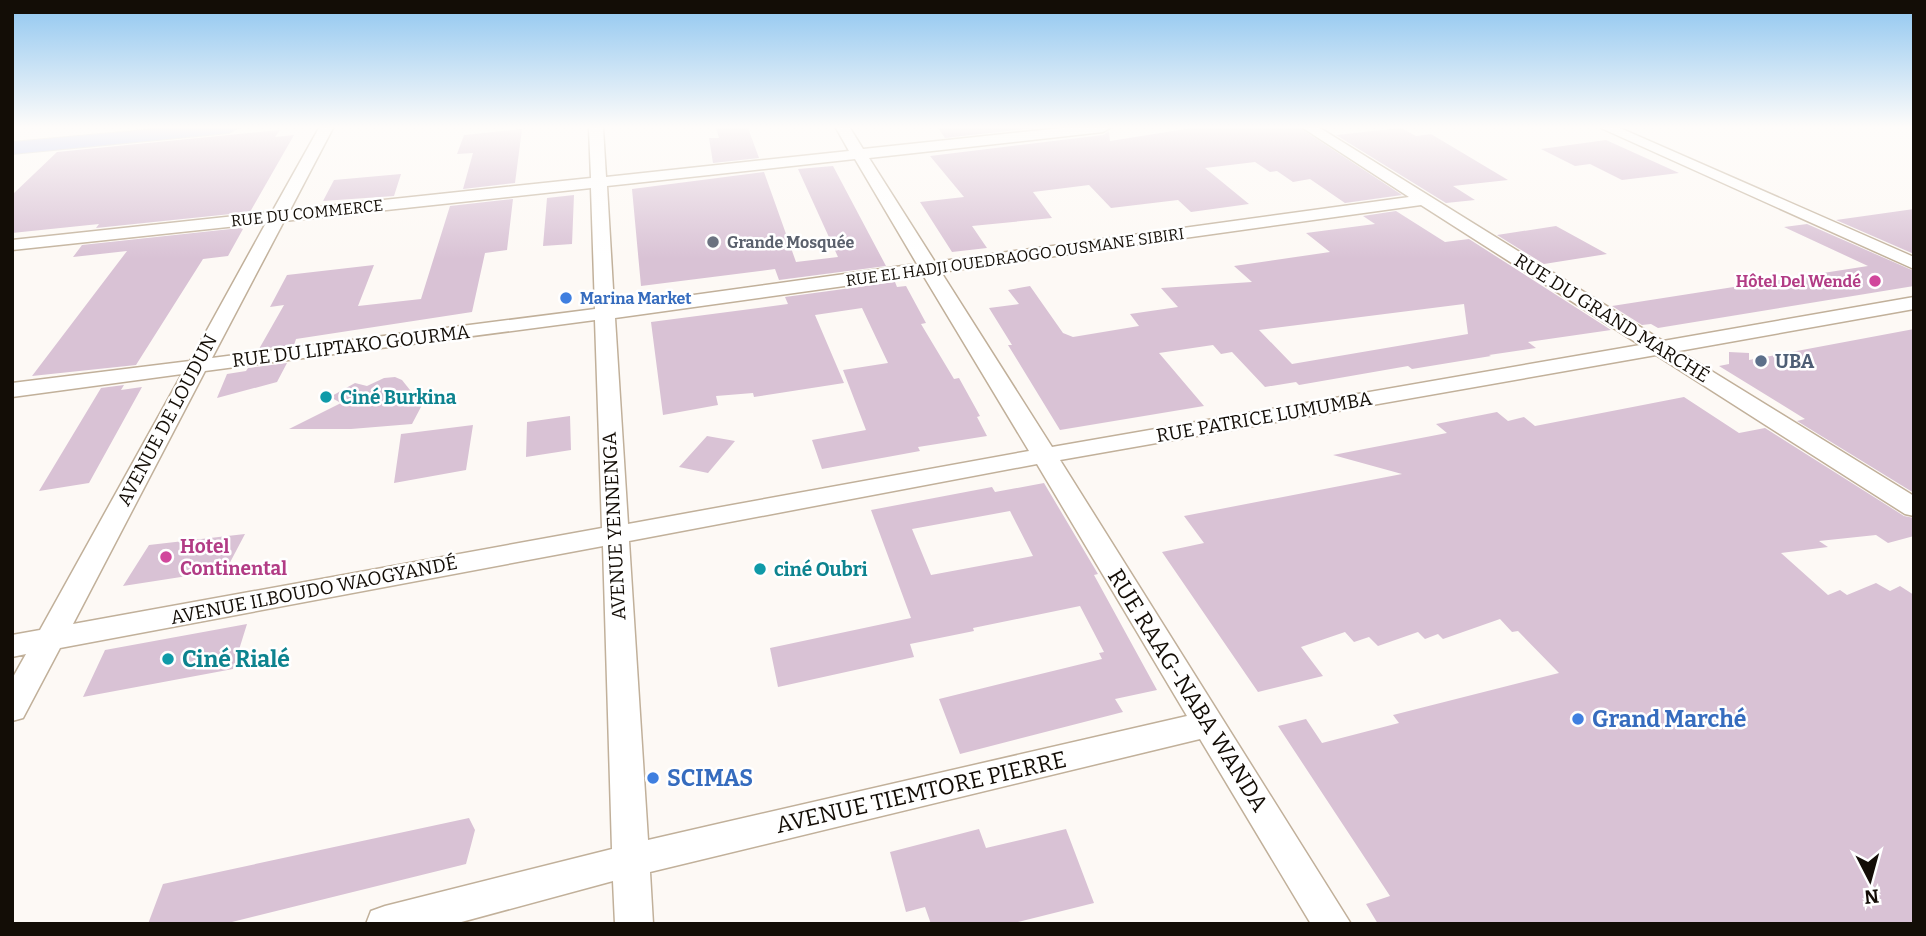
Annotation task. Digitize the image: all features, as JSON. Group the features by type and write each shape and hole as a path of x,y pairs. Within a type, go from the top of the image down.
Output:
{"street":[{"name":"AVENUE DE LOUDUN","path":"12,709 302,172"},
{"name":"AVENUE YENNENGA","path":"597,172 606,313 634,924"},
{"name":"RUE DU COMMERCE","path":"12,245 697,172"},
{"name":"RUE RAAG-NABA WANDA","path":"869,172 1332,924"},
{"name":"RUE DU GRAND MARCHÉ","path":"1379,172 1914,508"},
{"path":"1706,172 1914,264"},
{"name":"RUE EL HADJI OUEDRAOGO OUSMANE SIBIRI","path":"606,313 1424,200"},
{"name":"RUE PATRICE LUMUMBA","path":"615,534 1914,303"},
{"name":"RUE DU LIPTAKO GOURMA","path":"12,390 606,313"},
{"name":"AVENUE ILBOUDO WAOGYANDÉ","path":"12,646 615,534"},
{"name":"AVENUE TIEMTORE PIERRE","path":"384,924 632,860 1209,724"}],"building":[{"path":"36,172 273,172 250,212 96,228 99,224 12,233 12,195"},
{"path":"468,172 516,172 515,183 463,189"},
{"path":"764,172 796,262 838,257 799,172 836,172 886,266 779,280 775,269 641,286 632,189"},
{"path":"943,172 1209,172 1249,204 1191,212 1178,200 1111,208 1089,185 1033,192 1052,218 972,226 987,248 952,252 920,202 964,197"},
{"path":"1278,172 1366,172 1402,195 1345,203 1310,179 1293,182"},
{"path":"1395,172 1494,172 1508,180 1453,186 1475,200 1446,203"},
{"path":"1605,172 1679,173 1622,180"},
{"path":"401,174 394,196 323,201 334,180"},
{"path":"574,195 572,244 543,246 547,198"},
{"path":"513,199 507,250 485,253 472,312 296,339 294,345 259,349 284,305 270,307 287,275 374,265 358,306 421,299 450,206"},
{"path":"1914,209 1914,254 1836,220"},
{"path":"1396,211 1445,242 1469,239 1611,330 1528,342 1536,348 1489,355 1491,356 1412,369 1408,366 1299,385 1296,382 1265,387 1232,352 1221,354 1213,345 1159,353 1204,406 1060,430 1008,345 1012,345 989,308 1019,304 1008,290 1030,286 1063,333 1073,337 1139,326 1130,314 1178,307 1161,288 1252,282 1234,266 1330,252 1306,233 1375,224 1363,216","holes":["1464,304 1468,334 1292,364 1259,330"]},
{"path":"1807,224 1914,271 1914,286 1658,328 1651,324 1642,325 1612,306 1868,266 1784,227"},
{"path":"1556,226 1607,254 1544,264 1497,235"},
{"path":"243,229 228,256 203,259 136,365 32,376 127,251 73,257 82,245"},
{"path":"895,282 897,287 906,286 926,323 921,324 954,379 959,378 980,416 977,417 987,436 918,447 920,451 822,469 812,440 866,430 843,370 888,363 862,308 815,315 844,383 754,397 753,393 716,396 718,405 663,415 651,322 788,304 785,297"},
{"path":"1914,329 1914,493 1797,421 1805,419 1719,366 1729,364 1729,352 1749,353 1749,360"},
{"path":"287,363 277,382 217,398 227,374 246,371 248,368"},
{"path":"395,377 402,380 422,405 412,424 351,429 289,429 341,403 330,397 355,383 367,386 384,378"},
{"path":"124,385 121,390 142,387 89,483 39,491 101,388"},
{"name":"Grand Marché","path":"1684,397 1739,433 1765,428 1904,516 1914,518 1914,536 1888,543 1876,535 1819,541 1828,547 1781,553 1828,595 1840,590 1847,595 1876,583 1890,591 1900,586 1914,595 1914,924 1378,924 1366,904 1390,896 1278,726 1306,719 1322,743 1399,723 1393,715 1559,673 1518,631 1512,632 1500,619 1443,639 1438,634 1425,639 1418,632 1378,646 1369,637 1354,642 1345,632 1301,647 1323,676 1258,692 1162,552 1204,543 1184,516 1402,474 1333,455 1447,433 1436,424 1497,412 1508,421 1524,417 1535,426"},
{"path":"570,416 571,450 526,457 527,422"},
{"path":"473,425 466,470 394,483 401,434"},
{"path":"707,436 735,441 708,473 679,467"},
{"path":"1044,483 1098,574 1094,575 1157,690 1115,699 1123,712 960,754 939,699 1102,659 1099,653 1104,652 1080,606 910,644 914,657 778,687 770,648 911,618 871,510 992,487 995,492","holes":["1010,511 1033,556 931,575 912,529"]},
{"path":"245,534 226,570 123,586 149,545"},
{"name":"Ciné Rialé","path":"247,624 233,669 83,697 105,650"},
{"path":"469,818 475,830 466,864 224,924 148,924 163,884"},
{"path":"979,829 986,848 1066,829 1094,903 1010,924 931,924 925,907 906,912 890,852"}],"place":[{"name":"Grande Mosquée","path":"713,242"},
{"name":"Hôtel Del Wendé","path":"1875,281"},
{"name":"Marina Market","path":"566,298"},
{"name":"UBA","path":"1761,361"},
{"name":"Ciné Burkina","path":"326,397"},
{"name":"Hotel Continental","path":"166,557"},
{"name":"ciné Oubri","path":"760,569"},
{"name":"Ciné Rialé","path":"168,659"},
{"name":"Grand Marché","path":"1578,719"},
{"name":"SCIMAS","path":"653,778"}]}
